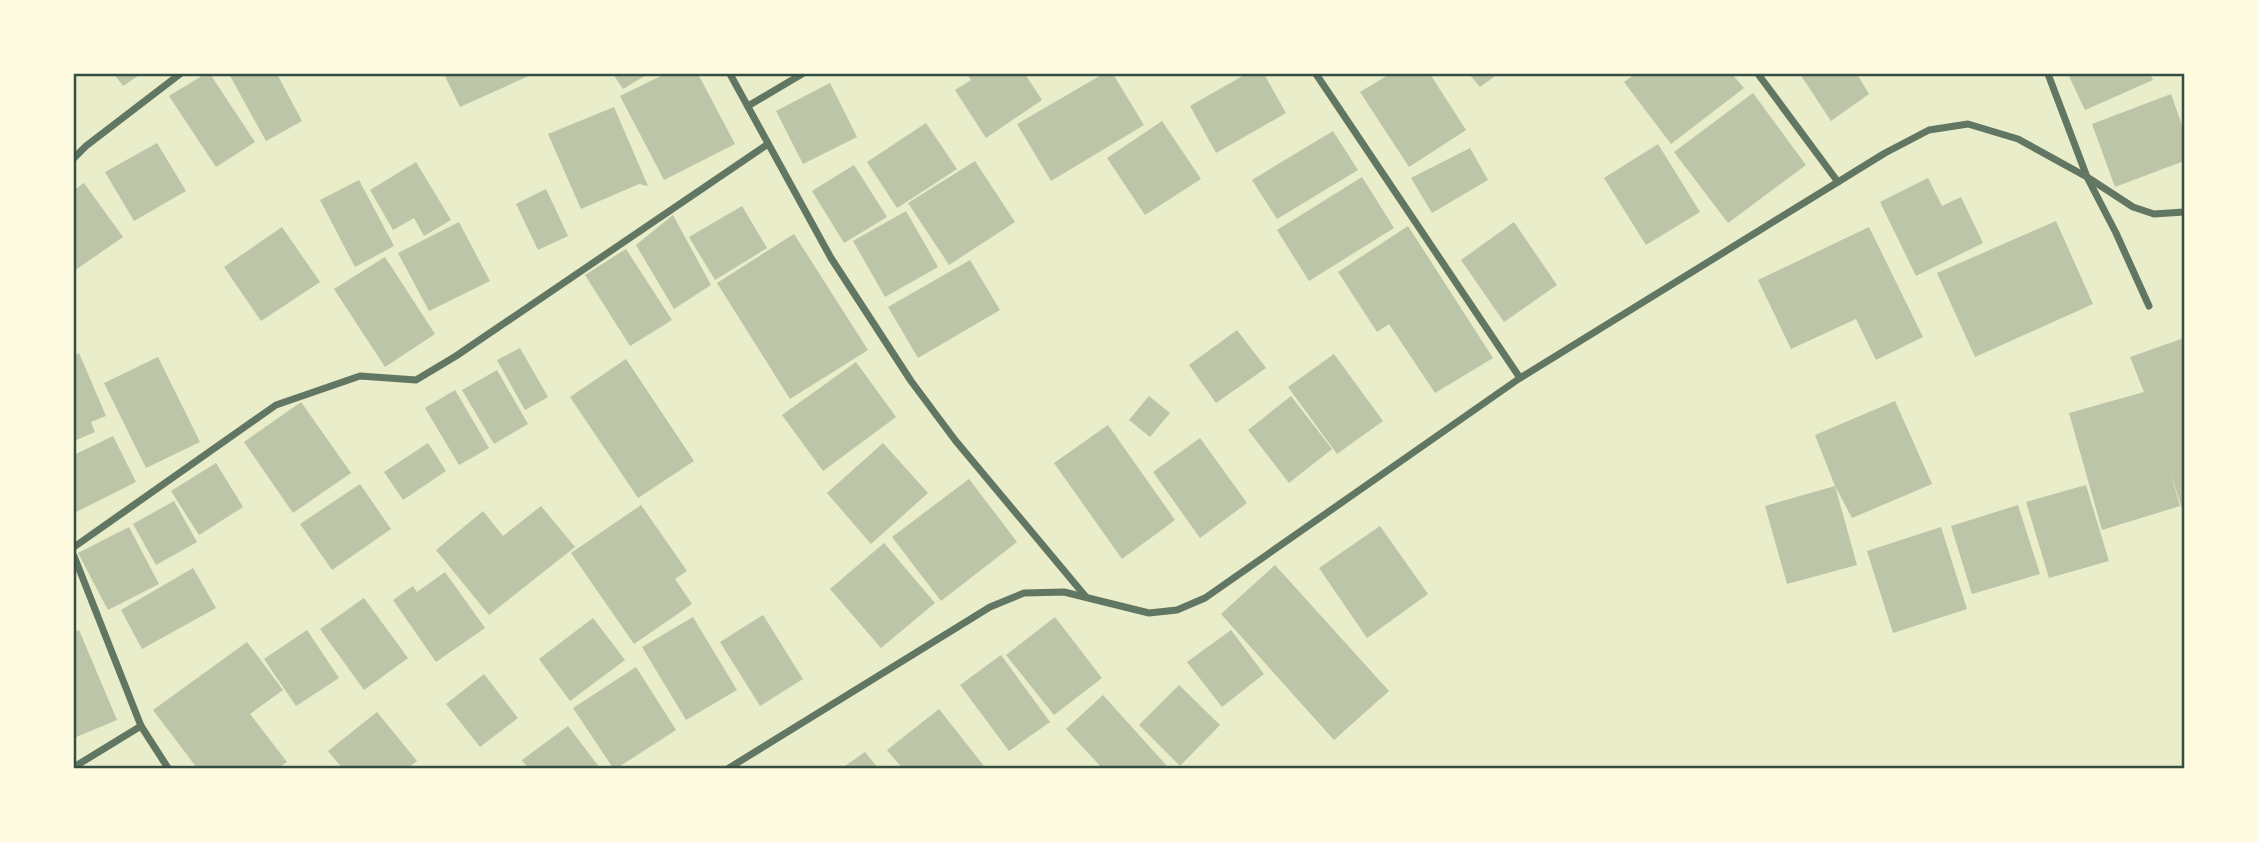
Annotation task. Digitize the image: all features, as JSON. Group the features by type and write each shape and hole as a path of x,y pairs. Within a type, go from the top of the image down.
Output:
{"street":[{"path":"74,158 180,74"},
{"path":"730,74 831,258 911,381 955,440 1087,597"},
{"path":"748,106 802,74"},
{"path":"1316,74 1520,378"},
{"path":"1758,74 1838,182"},
{"path":"2048,74 2087,177 2149,306"},
{"path":"729,768 990,607 1024,593 1064,592 1149,613 1177,610 1205,598 1520,378 1838,182 1929,130 1968,124 2018,139 2087,177 2133,207 2154,214 2185,212"},
{"path":"74,547 276,405 360,376 416,380 456,356 768,144"},
{"path":"74,556 141,726 168,768"},
{"path":"74,767 141,726"}],"building":[{"path":"114,74 141,74 123,86"},
{"path":"205,74 210,74 255,142 216,167 169,96"},
{"path":"229,74 277,74 302,121 266,141"},
{"path":"444,74 533,74 460,107"},
{"path":"613,74 648,74 623,89"},
{"path":"665,74 698,74 735,144 664,180 620,96"},
{"path":"967,74 1025,74 1042,100 986,138 955,90 971,80"},
{"path":"1103,74 1113,74 1144,125 1051,181 1017,124"},
{"path":"1246,74 1264,74 1286,113 1216,153 1190,106"},
{"path":"1390,74 1430,74 1466,130 1409,167 1360,92"},
{"path":"1469,74 1498,74 1480,87"},
{"path":"1635,74 1732,74 1744,88 1671,144 1624,82"},
{"path":"1800,74 1857,74 1869,94 1831,121"},
{"path":"2068,74 2150,74 2153,80 2085,110"},
{"path":"830,83 857,137 803,164 776,111"},
{"path":"1753,93 1806,165 1728,223 1674,152"},
{"path":"2171,94 2184,131 2184,161 2115,187 2092,124"},
{"path":"614,107 648,186 639,184 581,209 548,134"},
{"path":"1162,121 1201,179 1145,215 1107,158"},
{"path":"926,123 957,169 897,208 867,162"},
{"path":"1333,131 1358,170 1277,219 1252,180"},
{"path":"157,143 186,191 134,221 105,172"},
{"path":"1658,144 1700,212 1646,245 1604,178"},
{"path":"1470,148 1488,180 1432,213 1411,178"},
{"path":"975,161 1015,222 949,265 908,203"},
{"path":"416,162 451,220 424,236 414,218 393,230 370,190"},
{"path":"854,165 887,217 844,243 812,191"},
{"path":"1362,177 1394,228 1309,281 1277,230"},
{"path":"1928,178 1942,206 1961,197 1983,243 1916,276 1880,202"},
{"path":"359,180 394,246 355,267 320,200"},
{"path":"84,183 123,237 74,271 74,190"},
{"path":"546,189 568,236 538,250 516,204"},
{"path":"742,206 767,248 715,280 689,237"},
{"path":"906,211 938,267 885,297 853,241"},
{"path":"673,215 711,285 674,309 636,245"},
{"path":"2056,221 2093,304 1975,357 1937,273"},
{"path":"459,222 490,281 429,311 398,253"},
{"path":"1514,222 1557,285 1504,322 1461,260"},
{"path":"1408,226 1493,358 1435,393 1389,324 1377,332 1338,272"},
{"path":"282,227 320,282 261,321 224,267"},
{"path":"1869,227 1923,337 1876,360 1856,319 1791,349 1758,280"},
{"path":"794,234 868,350 790,399 717,283"},
{"path":"626,249 672,320 630,346 585,275"},
{"path":"385,257 435,334 385,367 334,289"},
{"path":"970,260 1000,310 918,358 888,307"},
{"path":"1237,330 1266,368 1216,403 1189,365"},
{"path":"2184,338 2184,515 2170,471 2180,506 2102,530 2069,413 2144,392 2130,357"},
{"path":"520,348 548,397 525,410 497,360"},
{"path":"79,353 106,416 91,422 95,432 74,441 74,355"},
{"path":"1334,354 1383,421 1337,454 1288,387"},
{"path":"158,357 200,442 146,468 104,383"},
{"path":"626,359 694,461 638,498 570,397"},
{"path":"856,362 896,417 823,471 782,415"},
{"path":"497,370 528,424 494,444 462,390"},
{"path":"455,390 489,448 459,465 425,408"},
{"path":"1149,396 1170,413 1150,437 1129,420"},
{"path":"1291,396 1332,449 1289,483 1248,430"},
{"path":"1895,401 1932,484 1852,518 1835,486 1815,435"},
{"path":"301,402 351,473 293,513 244,442"},
{"path":"1108,425 1175,520 1122,559 1054,463"},
{"path":"113,436 136,482 74,513 74,455"},
{"path":"1200,438 1247,503 1200,538 1153,472"},
{"path":"428,443 446,471 403,500 384,472"},
{"path":"883,443 928,493 871,544 827,493"},
{"path":"216,463 243,507 199,535 171,491"},
{"path":"969,479 1017,542 941,601 892,537"},
{"path":"360,484 391,529 332,570 300,524"},
{"path":"2086,485 2109,561 2049,578 2026,502"},
{"path":"1835,486 1857,565 1787,584 1765,506"},
{"path":"174,501 197,542 156,565 133,524"},
{"path":"641,505 687,571 675,579 692,604 634,644 571,553"},
{"path":"2018,505 2040,574 1972,594 1951,526"},
{"path":"541,506 575,547 489,615 436,550 483,511 503,536"},
{"path":"1380,526 1428,594 1367,638 1319,568"},
{"path":"129,527 159,584 108,610 78,553"},
{"path":"1941,527 1967,609 1893,633 1867,551"},
{"path":"884,543 935,603 881,648 830,589"},
{"path":"1275,565 1389,691 1334,740 1221,614"},
{"path":"193,568 216,608 142,649 121,610"},
{"path":"445,572 485,628 436,662 393,600 413,586 417,592"},
{"path":"364,598 408,658 364,690 320,629"},
{"path":"763,615 803,679 760,706 720,642"},
{"path":"693,617 737,690 686,720 642,647"},
{"path":"1055,617 1102,678 1054,715 1006,655"},
{"path":"593,618 625,660 570,701 539,659"},
{"path":"79,630 117,720 74,738 74,633"},
{"path":"307,630 339,678 296,706 264,659"},
{"path":"1231,630 1264,674 1222,707 1187,662"},
{"path":"247,642 283,690 250,714 287,762 278,768 197,768 153,710"},
{"path":"1001,655 1050,722 1009,751 960,685"},
{"path":"636,667 676,730 613,768 573,708"},
{"path":"484,674 518,718 480,747 446,704"},
{"path":"1179,685 1220,725 1180,766 1139,725"},
{"path":"1103,695 1167,766 1102,768 1066,729"},
{"path":"939,709 984,766 902,768 887,750"},
{"path":"377,712 417,761 408,768 342,768 328,751"},
{"path":"568,726 600,768 528,768 522,760"},
{"path":"865,752 878,768 842,768"}]}
